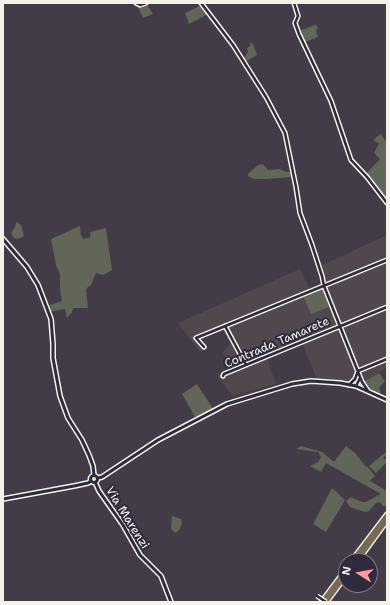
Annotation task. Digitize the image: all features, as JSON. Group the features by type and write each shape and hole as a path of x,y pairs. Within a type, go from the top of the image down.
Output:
{"highway":[{"path":"358,553 387,515"},
{"path":"363,553 387,520"},
{"path":"322,602 338,581"},
{"path":"326,602 338,586"}],"main road":[{"path":"3,240 32,273 43,297 51,319 54,344 53,358 60,396 68,418 90,455 94,475 91,477 91,481"},
{"path":"3,499 74,486 91,481 95,482 98,478 102,477 158,440 227,404 304,382 334,382 356,386 387,400"},
{"path":"94,475 98,478"},
{"name":"Via Marenzi","path":"95,482 99,491 123,525 140,555 161,576 172,602"}],"street":[{"path":"136,3 140,5 146,3"},
{"path":"201,3 233,45 266,98 285,134 300,213 312,245 324,286 360,378 368,391"},
{"path":"294,3 298,16 295,23 299,34 330,101 352,160 387,203"},
{"path":"204,347 196,338 387,260"},
{"name":"Contrada Tamarete","path":"223,376 224,374 387,307"},
{"path":"225,326 246,365"},
{"path":"349,385 355,378 358,371 387,359"},
{"path":"355,378 356,386"},
{"path":"356,386 360,378"},
{"path":"317,596 326,602"}],"shaded area":[{"path":"387,235 387,366 367,380 363,380 360,372 356,371 351,381 348,383 317,379 302,344 267,359 276,384 232,396 217,375 231,369 222,352 227,349 226,348 232,342 225,329 201,339 206,347 200,352 178,323 300,269 310,290 324,284 320,266"}],"green space":[{"path":"146,3 153,14 143,18 137,5 141,6"},
{"path":"200,6 208,14 189,24 185,13"},
{"path":"315,25 318,27 316,31 318,37 303,43 299,31"},
{"path":"251,42 257,55 245,62 243,59 248,52 247,48 251,45"},
{"path":"381,134 387,143 387,202 365,175 380,159 374,153 379,143 374,141 376,137"},
{"path":"262,164 268,170 280,169 286,172 291,172 292,177 254,179 248,176 248,174 258,165"},
{"path":"17,222 21,225 24,236 16,239 11,233"},
{"path":"80,226 81,236 83,239 91,237 90,232 106,228 112,270 103,275 96,273 91,285 86,290 88,308 73,308 72,312 67,318 65,309 49,312 47,306 62,301 60,274 56,265 51,239"},
{"path":"322,288 329,307 311,314 303,296"},
{"path":"379,373 385,381 379,388 381,392 379,394 366,387 363,380 367,380"},
{"path":"197,384 213,409 195,417 182,394"},
{"path":"301,446 322,452 334,462 346,446 355,453 375,476 370,481 387,491 387,506 382,506 382,504 378,502 366,512 350,507 346,501 351,497 362,502 366,502 381,494 326,463 321,472 310,466 318,462 321,457 318,452 296,449"},
{"path":"387,451 387,455 383,458 386,459 387,457 387,462 376,473 369,466"},
{"path":"332,488 345,500 326,532 313,524"},
{"path":"172,516 181,519 182,522 180,529 175,533 171,529"}]}
